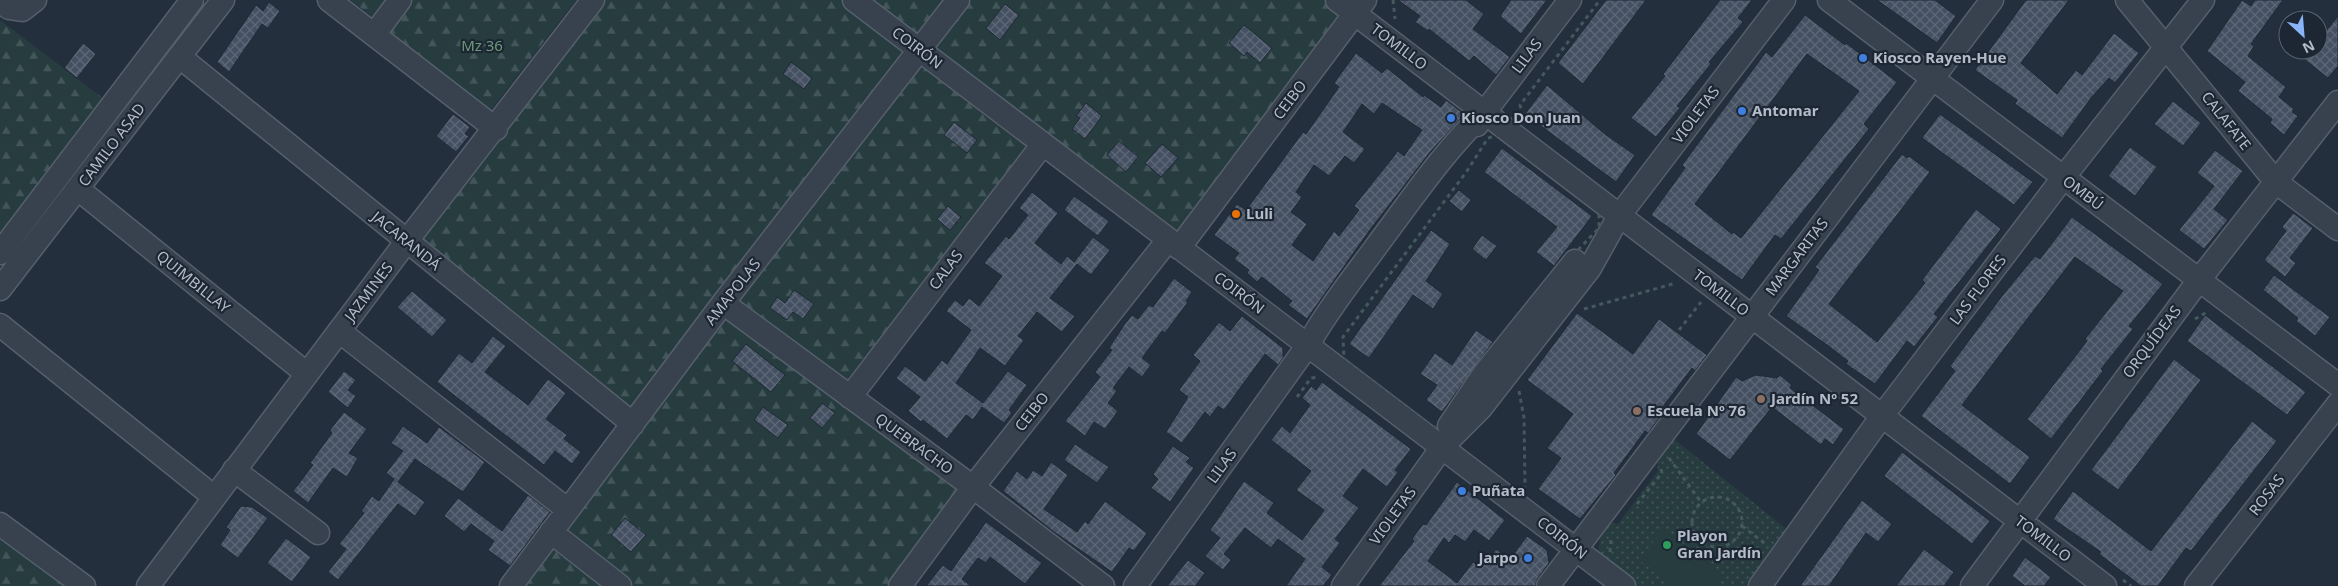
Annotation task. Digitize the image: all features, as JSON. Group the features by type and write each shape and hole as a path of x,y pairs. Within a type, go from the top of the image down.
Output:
{"street":[{"name":"CAMILO ASAD","path":"0,253 192,0"},
{"name":"CAMILO ASAD","path":"0,290 223,0"},
{"path":"329,0 496,128"},
{"path":"374,35 400,0"},
{"name":"JAZMINES","path":"148,586 406,242 496,128 593,0"},
{"name":"COIRÓN","path":"854,0 1624,586"},
{"name":"AMAPOLAS","path":"511,586 723,303 958,0"},
{"name":"LILAS","path":"1135,586 1308,345 1331,324 1413,223 1468,142 1484,113 1570,0"},
{"name":"VIOLETAS","path":"1343,586 1442,446 1480,408 1590,268 1615,223 1784,0"},
{"name":"OMBÚ","path":"1830,0 2338,385"},
{"name":"MARGARITAS","path":"1548,586 1992,0"},
{"name":"CALAFATE","path":"2127,0 2276,182 2338,229"},
{"name":"LAS FLORES","path":"1760,586 1882,416 2063,178 2203,0"},
{"path":"0,1 9,8 29,5"},
{"name":"TOMILLO","path":"1352,4 1615,223 1752,317 2105,586"},
{"name":"CEIBO","path":"900,586 973,486 1174,244 1352,4"},
{"name":"JACARANDÁ","path":"180,57 633,424"},
{"name":"ORQUÍDEAS","path":"1972,586 2019,520 2199,280 2338,102"},
{"name":"CALAS","path":"850,397 1043,144"},
{"name":"QUIMBILLAY","path":"78,189 307,374"},
{"name":"QUEBRACHO","path":"723,303 973,486 1103,586"},
{"path":"0,325 214,497"},
{"path":"339,331 568,510"},
{"name":"ROSAS","path":"2196,586 2338,404"},
{"path":"234,470 318,533"},
{"path":"0,524 84,586"},
{"path":"551,532 620,586"}],"path":[{"path":"1393,0 1396,28"},
{"path":"1530,122 1523,116 1520,105 1600,0"},
{"path":"1500,136 1599,211 1599,228 1578,250 1446,421 1434,428 1344,359 1343,337 1468,172 1488,138 1500,136"},
{"path":"1576,311 1684,281"},
{"path":"1679,330 1704,297"},
{"path":"1518,387 1525,442 1524,495"},
{"path":"1667,455 1701,502"},
{"path":"1713,496 1726,498 1733,502 1740,511 1742,526 1731,542 1722,546 1706,544 1695,534 1692,524 1693,512 1701,502 1713,496"},
{"path":"1742,526 1771,547"}],"green space":[{"name":"Mz 36","path":"351,0 576,0 490,111"},
{"path":"593,0 1337,0 1355,13 1179,248 1043,145 851,397 973,487 900,586 511,586 633,424 406,242"},
{"path":"0,20 112,105 0,253"},
{"path":"1674,439 1789,531 1746,586 1634,586 1598,556 1600,536 1610,523 1618,524 1658,471 1657,462"},
{"path":"0,524 84,586 0,586"},
{"name":"Playon Gran Jardín","path":"1663,529 1724,575 1715,586 1673,586 1639,560"}],"building":[{"path":"1398,0 1466,0 1484,14 1473,29 1510,57 1496,75 1474,56 1469,61 1429,29 1428,31 1415,22 1420,16"},
{"path":"1511,0 1547,0 1521,34 1500,16"},
{"path":"1606,0 1646,0 1583,84 1558,63"},
{"path":"1720,0 1752,0 1738,18 1743,22 1709,62 1711,64 1677,106 1680,108 1656,137 1631,118 1665,76 1663,74"},
{"path":"1877,0 1935,0 1956,16 1937,43"},
{"path":"2026,0 2069,0 2021,63 2057,94 2076,70 2082,75 2114,33 2139,53 2115,83 2109,78 2091,98 2062,138 2015,104 2017,100 1975,70"},
{"path":"2242,0 2251,6 2255,0 2283,0 2251,44 2254,46 2248,56 2286,87 2279,97 2294,109 2292,112 2298,116 2284,135 2270,123 2272,119 2238,91 2245,82 2207,51"},
{"path":"269,2 280,11 268,28 262,24 229,72 217,62 256,5 263,11"},
{"path":"1005,4 1019,15 1000,40 986,28"},
{"path":"1805,15 1845,45 1846,43 1897,82 1864,124 1869,129 1781,239 1775,235 1742,280 1651,215 1685,168 1682,165 1766,52 1772,57","holes":["1807,54 1859,91 1741,238 1733,232 1732,234 1695,204"]},
{"path":"2338,16 2338,66 2328,78 2305,60 2328,60 2328,28"},
{"path":"1244,25 1272,48 1260,63 1247,52 1244,56 1229,43"},
{"path":"83,43 96,54 77,78 64,68"},
{"path":"1356,53 1382,73 1387,68 1423,97 1424,95 1441,107 1446,100 1463,113 1463,116 1431,151 1369,231 1307,319 1288,305 1292,301 1262,277 1257,282 1247,273 1249,270 1234,259 1239,253 1214,235 1237,204 1246,210 1303,132 1306,134 1339,87 1334,83","holes":["1382,103 1422,130 1404,156 1398,151 1354,206 1359,210 1339,236 1334,231 1313,261 1292,245 1307,224 1291,212 1302,197 1296,192 1314,165 1329,176 1345,156 1354,163 1365,149 1343,132 1362,104 1374,114"]},
{"path":"791,62 812,78 804,89 783,74"},
{"path":"1547,85 1606,135 1635,155 1616,182 1525,114"},
{"path":"2173,101 2201,123 2183,146 2154,124"},
{"path":"1086,103 1102,116 1085,139 1072,129 1080,118 1076,116"},
{"path":"453,114 470,127 465,134 469,136 456,152 436,136"},
{"path":"1940,114 2033,182 2014,205 1922,138"},
{"path":"954,122 977,140 967,153 944,135"},
{"path":"1119,141 1138,157 1126,172 1107,155"},
{"path":"1162,144 1178,158 1161,177 1145,163"},
{"path":"2130,147 2157,167 2135,196 2108,176"},
{"path":"1502,148 1592,216 1554,266 1536,252 1557,227 1484,172"},
{"path":"2215,150 2243,171 2214,209 2228,220 2204,249 2179,230 2214,186 2197,173"},
{"path":"1902,154 1907,158 1909,156 1930,172 1829,304 1877,342 1925,283 1922,280 1976,209 2001,229 1934,314 1938,317 1914,347 1907,341 1875,384 1846,364 1848,361 1786,316 1819,270 1815,267"},
{"path":"1459,190 1471,200 1462,212 1449,201"},
{"path":"1032,192 1058,213 1035,243 1061,264 1067,256 1074,262 1093,237 1110,250 1091,275 1077,264 1050,298 1075,316 1062,332 1037,312 1018,336 1024,340 1005,366 980,348 956,383 983,403 1008,371 1027,385 1009,410 1012,413 1004,423 982,407 973,420 966,415 947,439 908,411 920,397 896,378 905,366 925,381 942,360 947,364 971,330 946,311 955,300 963,306 969,298 979,306 1002,276 984,263 1006,236 1009,239 1028,215 1019,208"},
{"path":"1074,196 1109,221 1098,236 1064,210"},
{"path":"948,206 961,217 950,230 937,219"},
{"path":"2293,213 2313,228 2290,258 2296,263 2285,277 2264,260 2286,231 2282,227"},
{"path":"2072,217 2163,284 2129,326 2133,329 2101,369 2103,371 2051,439 2027,419 2087,341 2085,339 2123,291 2075,257 2018,331 1962,405 2030,457 2010,484 1921,416 1955,371 1950,366 2002,296 2035,256 2040,259"},
{"path":"1431,230 1450,244 1426,281 1443,294 1433,309 1413,295 1369,358 1349,344"},
{"path":"1482,235 1497,246 1486,260 1472,249"},
{"path":"2274,275 2330,317 2315,336 2296,321 2298,318 2263,290"},
{"path":"1174,278 1192,292 1186,301 1188,302 1165,333 1162,331 1142,358 1151,365 1142,377 1129,367 1113,388 1117,391 1108,403 1118,411 1105,429 1094,422 1085,436 1065,421 1100,377 1095,372 1112,350 1109,348 1124,325 1132,315 1138,319 1149,305 1153,307"},
{"path":"794,290 814,304 803,319 793,312 787,320 770,308 777,297 785,303"},
{"path":"412,291 447,320 432,337 397,307"},
{"path":"1577,313 1633,354 1659,319 1707,355 1695,371 1692,368 1659,412 1662,414 1648,433 1645,431 1614,473 1616,475 1580,519 1538,489 1561,458 1547,448 1573,414 1527,380"},
{"path":"2205,315 2306,392 2287,415 2187,341"},
{"path":"1242,316 1283,348 1283,358 1278,365 1265,354 1224,410 1218,406 1210,417 1205,412 1182,443 1166,432 1188,397 1179,390 1200,361 1193,355 1219,322 1230,331"},
{"path":"1476,330 1493,342 1442,412 1426,400 1437,385 1420,374 1435,353 1452,365"},
{"path":"493,336 506,346 485,372 528,405 548,379 566,393 546,419 567,435 564,439 581,452 572,464 555,451 544,465 437,382 459,353 472,363"},
{"path":"746,344 785,375 771,392 732,361"},
{"path":"2174,359 2201,380 2118,490 2091,470"},
{"path":"344,371 356,380 348,390 356,396 348,408 328,392"},
{"path":"1756,375 1777,378 1780,375 1792,385 1790,388 1844,429 1833,445 1825,439 1821,445 1772,407 1730,460 1696,434 1736,377 1742,381"},
{"path":"1322,382 1411,449 1395,470 1398,472 1387,487 1363,469 1343,496 1359,508 1335,539 1340,543 1322,567 1332,575 1323,586 1286,586 1305,559 1278,539 1271,548 1245,528 1224,554 1231,560 1223,570 1205,556 1220,538 1210,530 1244,481 1274,503 1267,513 1302,540 1323,512 1324,510 1296,490 1311,471 1271,440 1282,426 1290,433 1310,405 1302,398 1311,386 1316,390"},
{"path":"822,403 835,413 822,428 810,418"},
{"path":"763,407 788,425 778,438 754,420"},
{"path":"344,412 367,429 349,453 358,458 347,477 333,468 308,503 293,491 313,465 310,463 332,433 330,430"},
{"path":"2252,421 2277,441 2191,551 2186,548 2158,586 2141,586 2099,554 2101,552 2053,519 2073,491 2151,551"},
{"path":"403,426 427,443 439,427 485,462 463,492 415,459 398,482 425,502 415,516 398,504 338,580 328,572 346,549 339,544 364,513 361,511 372,496 379,501 394,479 386,473 403,451 391,443"},
{"path":"1075,444 1109,467 1097,483 1064,460"},
{"path":"1173,446 1190,458 1186,462 1194,468 1170,502 1151,488 1158,479 1153,474"},
{"path":"1902,452 1990,521 1972,544 1884,476"},
{"path":"1051,462 1068,475 1044,509 1077,532 1085,521 1088,524 1105,501 1147,533 1134,551 1129,548 1112,572 1054,532 1003,491 1017,471 1027,479 1033,470 1042,476"},
{"path":"1457,482 1505,520 1489,541 1474,530 1465,542 1455,535 1449,543 1444,538 1428,561 1457,583 1473,562 1481,568 1496,549 1510,559 1527,536 1547,550 1549,563 1538,578 1535,586 1379,586 1414,541 1412,539 1423,524 1426,525"},
{"path":"528,495 550,512 510,566 488,550 494,541 471,524 464,532 444,516 458,498 502,531"},
{"path":"1862,500 1892,524 1878,542 1866,533 1829,586 1800,586"},
{"path":"241,506 252,507 268,518 238,558 220,545 230,530 226,527"},
{"path":"625,518 646,535 631,552 611,535"},
{"path":"986,522 1042,563 1025,584 990,557 986,563 978,558 962,579 971,586 926,586 943,565 951,571"},
{"path":"286,538 311,557 292,582 267,563"},
{"path":"1924,549 1954,572 1944,586 1896,586"},
{"path":"2025,557 2051,577 2044,586 2025,586 2012,576"},
{"path":"1188,560 1205,573 1195,586 1167,586"}],"place":[{"name":"Kiosco Rayen-Hue","path":"1863,58"},
{"name":"Antomar","path":"1742,111"},
{"name":"Kiosco Don Juan","path":"1451,118"},
{"name":"Luli","path":"1236,214"},
{"name":"Jardín Nº 52","path":"1761,399"},
{"name":"Escuela Nº 76","path":"1637,411"},
{"name":"Puñata","path":"1462,491"},
{"name":"Playon Gran Jardín","path":"1667,545"},
{"name":"Jarpo","path":"1528,558"}]}
